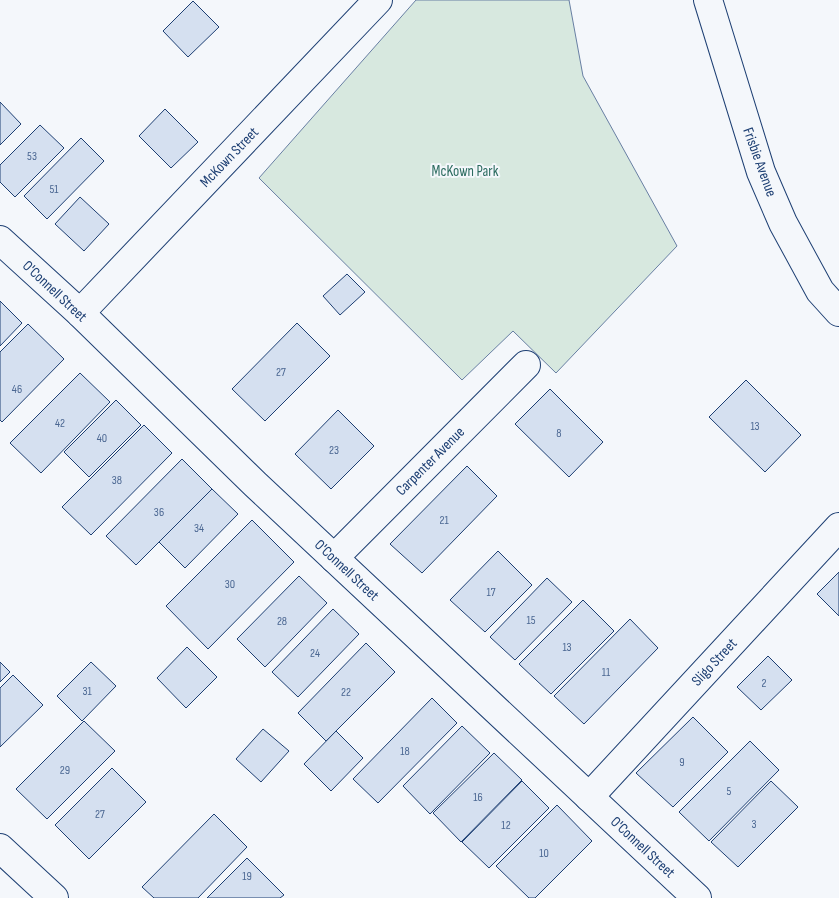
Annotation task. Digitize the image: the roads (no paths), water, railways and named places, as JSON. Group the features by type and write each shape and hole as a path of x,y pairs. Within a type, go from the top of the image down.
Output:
{"street":[{"name":"McKown Street","path":"80,313 378,0"},
{"name":"Frisbie Avenue","path":"708,0 761,172 783,223 820,291 839,312"},
{"name":"O'Connell Street","path":"0,240 80,313 255,484 697,898"},
{"name":"Carpenter Avenue","path":"334,558 526,365"},
{"name":"Sligo Street","path":"589,797 839,527"},
{"path":"0,848 54,898"}],"park label":[{"name":"McKown Park","path":"465,171"}]}
